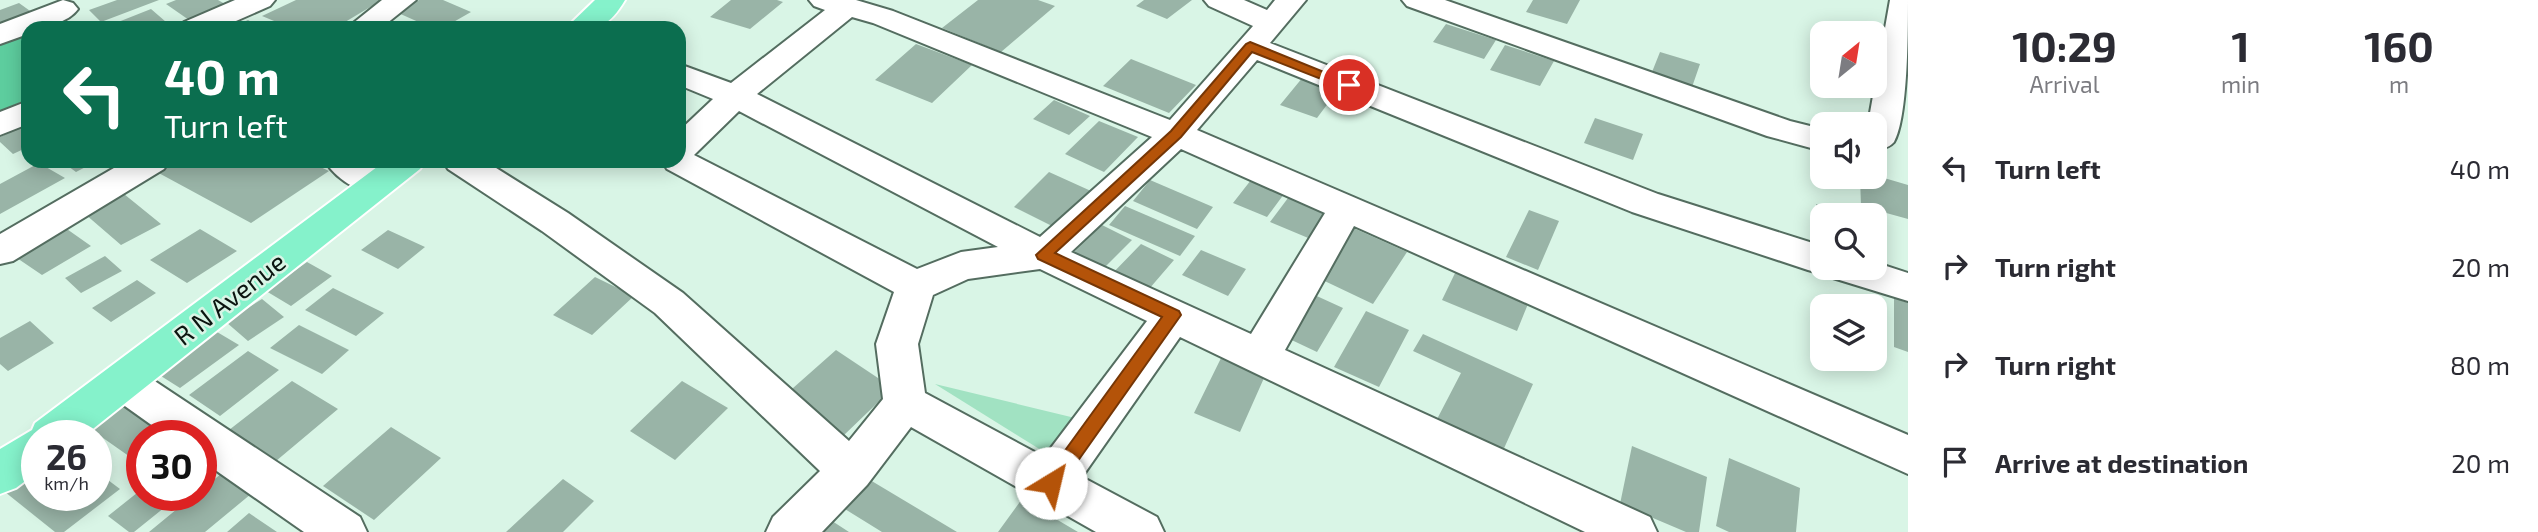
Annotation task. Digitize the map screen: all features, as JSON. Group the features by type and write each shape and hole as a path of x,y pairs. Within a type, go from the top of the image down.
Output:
{"main road":[{"path":"591,21 603,12 610,0"},
{"name":"R N Avenue","path":"72,420 392,173"},
{"path":"0,474 21,459"}],"street":[{"path":"211,21 260,0"},
{"path":"372,21 401,0"},
{"path":"1219,0 1645,203 1810,256"},
{"path":"1417,0 1779,129 1810,136"},
{"path":"1887,118 1905,0"},
{"path":"686,143 835,3 883,17 1176,134 1908,456"},
{"path":"41,21 67,12"},
{"path":"790,532 850,471 905,403 897,344 916,286 961,266 1044,255 1176,134 1271,23"},
{"path":"0,35 21,28"},
{"path":"686,77 735,96 1044,255 1633,532"},
{"path":"0,125 21,114"},
{"path":"686,165 916,286"},
{"path":"0,251 140,168"},
{"path":"371,168 392,173"},
{"path":"471,168 555,222 669,303 850,471"},
{"path":"1260,356 1347,207"},
{"path":"1886,280 1908,287"},
{"path":"1051,483 1173,315"},
{"path":"123,382 343,532"},
{"path":"905,403 1140,532"}],"shaded area":[{"path":"21,32 21,102 0,111 0,38"},
{"path":"935,384 1100,424 1070,468"}],"building":[{"path":"117,0 159,0 104,21 100,21 89,10"},
{"path":"176,0 218,0 225,4 189,20 166,4"},
{"path":"296,0 382,0 347,21 274,21 262,16"},
{"path":"419,0 443,0 471,12 455,21 416,21 396,12"},
{"path":"731,0 783,2 750,29 710,17"},
{"path":"978,0 1038,0 1055,6 1001,52 942,28"},
{"path":"1144,0 1192,0 1167,19 1136,6"},
{"path":"1533,0 1580,0 1567,24 1526,12"},
{"path":"19,3 33,13 0,27 0,10"},
{"path":"151,9 165,21 121,21"},
{"path":"1446,24 1496,40 1484,59 1433,42"},
{"path":"916,44 972,65 932,103 875,80"},
{"path":"1505,45 1554,61 1540,86 1490,70"},
{"path":"1660,52 1700,64 1691,90 1650,77"},
{"path":"1131,59 1196,85 1169,113 1103,86"},
{"path":"1303,77 1338,90 1317,118 1280,105"},
{"path":"1054,100 1090,116 1069,135 1033,119"},
{"path":"1595,118 1643,134 1633,160 1584,143"},
{"path":"1099,121 1138,137 1104,172 1065,154"},
{"path":"21,127 21,150 13,154 0,142 0,137"},
{"path":"30,168 48,168 65,178 0,214 0,184"},
{"path":"160,168 323,168 329,171 251,223 155,171"},
{"path":"1049,172 1091,191 1056,228 1014,207"},
{"path":"1887,179 1908,185 1908,219 1887,213 1887,203 1861,203 1860,189 1887,189"},
{"path":"1150,180 1213,207 1197,229 1133,201"},
{"path":"1251,180 1284,194 1267,217 1233,203"},
{"path":"124,194 161,224 121,245 85,214"},
{"path":"1288,198 1330,216 1313,240 1270,222"},
{"path":"1125,206 1195,236 1180,256 1109,225"},
{"path":"1529,210 1559,221 1538,270 1506,257"},
{"path":"1102,225 1132,240 1090,282 1060,266"},
{"path":"1349,226 1407,252 1373,304 1312,275"},
{"path":"64,227 91,246 42,275 14,256"},
{"path":"200,229 237,251 187,283 150,260"},
{"path":"388,230 425,247 398,269 361,250"},
{"path":"1141,244 1174,260 1143,296 1108,278"},
{"path":"1201,250 1246,269 1228,296 1182,275"},
{"path":"105,256 122,271 81,293 65,278"},
{"path":"307,262 332,276 291,306 266,291"},
{"path":"1457,269 1530,299 1517,331 1442,300"},
{"path":"595,277 634,296 592,335 553,315"},
{"path":"137,280 156,293 111,322 92,308"},
{"path":"333,288 384,313 356,336 305,310"},
{"path":"1308,292 1343,308 1317,352 1281,335"},
{"path":"1894,298 1908,303 1908,352 1894,347"},
{"path":"262,299 284,317 248,341 226,322"},
{"path":"1366,311 1409,330 1379,387 1334,367"},
{"path":"30,321 54,343 8,371 0,364 0,338"},
{"path":"299,325 349,350 322,374 270,348"},
{"path":"212,329 239,345 180,388 153,371"},
{"path":"1423,334 1533,384 1501,455 1435,423 1461,373 1413,351"},
{"path":"836,350 893,388 843,436 784,396"},
{"path":"248,351 279,370 220,416 189,395"},
{"path":"1224,352 1268,369 1240,432 1194,413"},
{"path":"292,381 338,409 276,461 229,430"},
{"path":"682,381 728,408 675,460 630,431"},
{"path":"118,403 143,420 126,420 126,454 112,444 112,420 94,420"},
{"path":"391,427 441,458 374,520 323,486"},
{"path":"1632,446 1707,477 1699,532 1686,532 1620,504"},
{"path":"1729,458 1800,488 1796,532 1729,532 1716,526"},
{"path":"21,473 21,505 0,488"},
{"path":"221,474 251,494 205,532 149,532 175,511 217,511 217,477"},
{"path":"865,477 957,532 882,532 840,506"},
{"path":"563,479 594,501 563,532 506,532"},
{"path":"112,483 120,489 112,495"},
{"path":"1022,499 1078,532 998,532"},
{"path":"126,502 126,511 160,511 134,532 129,532 108,516"},
{"path":"29,511 91,511 64,532 55,532"},
{"path":"249,513 277,532 227,532"},
{"path":"829,519 849,532 817,532"}],"route":[{"path":"1051,483 1173,315 1044,255 1176,134 1250,46 1349,85"}]}
